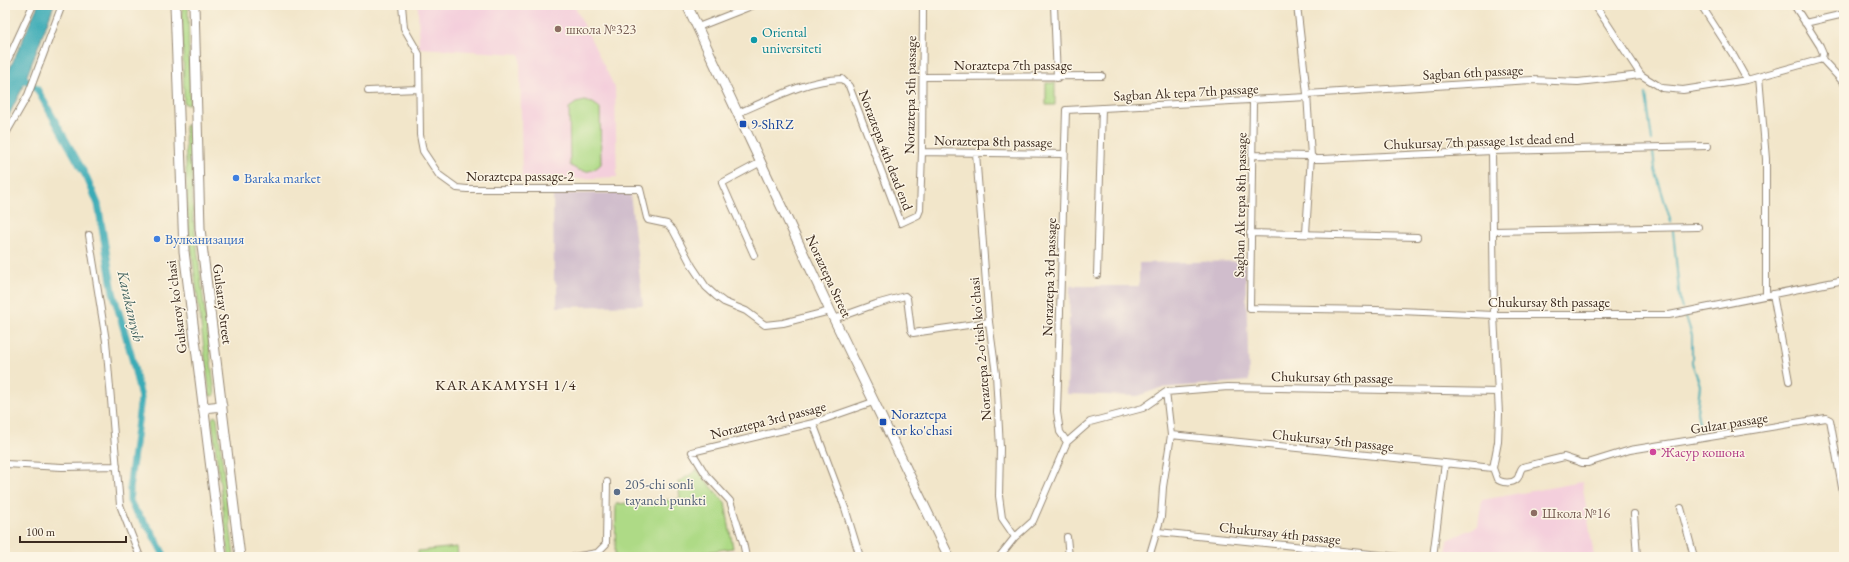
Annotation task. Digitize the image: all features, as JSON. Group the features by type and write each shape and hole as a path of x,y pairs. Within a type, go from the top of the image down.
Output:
{"main road":[{"name":"Gulsaroy ko'chasi","path":"175,5 184,251 222,557"},
{"name":"Gulsaray Street","path":"194,5 199,222 240,557"},
{"name":"Noraztepa Street","path":"687,5 873,402 949,557"},
{"path":"178,116 196,115"},
{"path":"203,408 222,406"}],"street":[{"path":"5,66 34,5"},
{"path":"5,136 20,112 36,76 62,5"},
{"name":"Noraztepa passage-2","path":"402,5 404,28 419,54 418,89 420,135 423,151 439,175 458,188 640,189 648,220 667,224 673,230 692,266 706,287 724,302 746,311 765,325 832,315"},
{"path":"698,27 754,5"},
{"name":"Noraztepa 5th passage","path":"901,223 919,213 922,152 923,5"},
{"path":"1054,5 1057,78"},
{"path":"1297,5 1307,95 1311,156 1306,233"},
{"path":"1596,5 1641,76 1652,84 1670,90 1699,88 1747,80 1822,59"},
{"path":"1701,5 1732,53 1747,80"},
{"path":"1794,5 1820,46 1823,53 1822,59"},
{"path":"1806,23 1844,14"},
{"path":"1822,59 1844,83"},
{"name":"Noraztepa 7th passage","path":"923,76 1057,78 1102,76"},
{"name":"Sagban 6th passage","path":"1307,95 1532,80 1578,82 1641,76"},
{"path":"1759,77 1763,108 1766,159 1766,296"},
{"name":"Noraztepa 4th dead end","path":"738,113 809,83 825,79 842,79 849,86 901,223"},
{"path":"368,91 418,89"},
{"name":"Sagban Ak tepa 7th passage","path":"1066,110 1253,102 1307,95"},
{"name":"Sagban Ak tepa 8th passage","path":"1250,308 1253,102"},
{"path":"1097,275 1102,108"},
{"name":"Noraztepa 3rd passage","path":"1066,110 1057,412 1060,432 1067,442"},
{"name":"Chukursay 7th passage 1st dead end","path":"1252,155 1311,156 1315,159 1322,159 1492,151 1708,146"},
{"path":"1492,151 1494,315 1498,392 1498,442 1493,468"},
{"name":"Noraztepa 8th passage","path":"922,152 976,154 1064,154"},
{"name":"Noraztepa 2-o'tish ko'chasi","path":"976,154 989,322 996,374 1000,442 999,496 1002,518 1015,538"},
{"path":"754,255 722,183 761,162"},
{"path":"1493,231 1698,227"},
{"path":"1250,233 1306,233 1417,237"},
{"path":"89,235 106,341 122,512 140,557"},
{"name":"Chukursay 8th passage","path":"1250,308 1376,310 1494,315 1669,315 1844,280"},
{"path":"1773,294 1789,381"},
{"path":"832,315 905,296 908,298 911,330 913,333 989,322"},
{"name":"Chukursay 6th passage","path":"1166,392 1228,387 1498,392"},
{"path":"999,557 1015,538 1033,521 1067,442 1090,422 1143,408 1166,392 1171,435 1163,486 1161,517 1158,532 1149,557"},
{"name":"Noraztepa 3rd passage","path":"746,557 743,542 730,501 706,475 692,452 813,423 873,402"},
{"name":"Gulzаr passage","path":"1493,468 1497,479 1500,482 1510,482 1517,479 1523,467 1564,457 1577,462 1588,463 1630,450 1826,418 1830,420 1844,499"},
{"path":"813,423 845,508 860,557"},
{"name":"Chukursay 5th passage","path":"1171,435 1493,468"},
{"path":"1433,557 1445,463"},
{"path":"5,464 68,467 117,466"},
{"path":"573,557 597,552 606,544 607,482"},
{"path":"1681,508 1694,557"},
{"path":"1634,514 1637,557"},
{"name":"Chukursay 4th passage","path":"1158,532 1400,557"},
{"path":"1067,537 1069,557"}],"shaded area":[{"path":"418,5 574,5 615,88 617,177 522,181 520,54 419,48"},
{"path":"630,193 643,305 557,307 557,285 554,280 553,194"},
{"path":"1245,261 1249,381 1160,388 1138,396 1067,394 1070,286 1139,286 1139,263"},
{"name":"Школа №16","path":"1582,482 1594,557 1445,557 1448,540 1478,526 1482,500"},
{"path":"734,550 737,557 697,557"}],"green space":[{"path":"182,5 188,5 190,103 187,105 184,103"},
{"path":"1046,83 1055,83 1055,105 1046,105"},
{"path":"585,101 593,103 600,108 601,164 589,171 578,170 570,165 569,108 576,103"},
{"path":"186,125 191,127 193,215 215,395 210,396 187,214"},
{"path":"214,416 217,418 234,557 229,557 212,419"},
{"path":"697,470 725,503 733,548 673,557 615,557 616,504 680,499 678,482"},
{"path":"457,547 458,557 418,557 418,551"}],"water":[{"path":"38,5 54,5 22,89 5,123 5,79"}],"waterway":[{"name":"Karakamysh","path":"19,74 37,89 87,178 98,204 113,292 131,354 141,398 130,483 130,501 134,509 151,531 165,557"},
{"path":"1646,94 1652,141"},
{"path":"1653,152 1655,170 1671,222"},
{"path":"1673,231 1682,308"},
{"path":"1686,317 1692,335 1692,363 1700,385 1697,412 1702,438"}],"place":[{"name":"школа №323","path":"558,29"},
{"name":"Oriental universiteti","path":"754,40"},
{"name":"9-ShRZ","path":"743,124"},
{"name":"Baraka market","path":"236,178"},
{"name":"Вулканизация","path":"157,239"},
{"name":"Noraztepa tor ko'chasi","path":"883,422"},
{"name":"Жасур кошона","path":"1653,452"},
{"name":"205-chi sonli tayanch punkti","path":"617,492"},
{"name":"Школа №16","path":"1534,513"}],"district":[{"name":"KARAKAMYSH 1/4","path":"506,384"}]}
